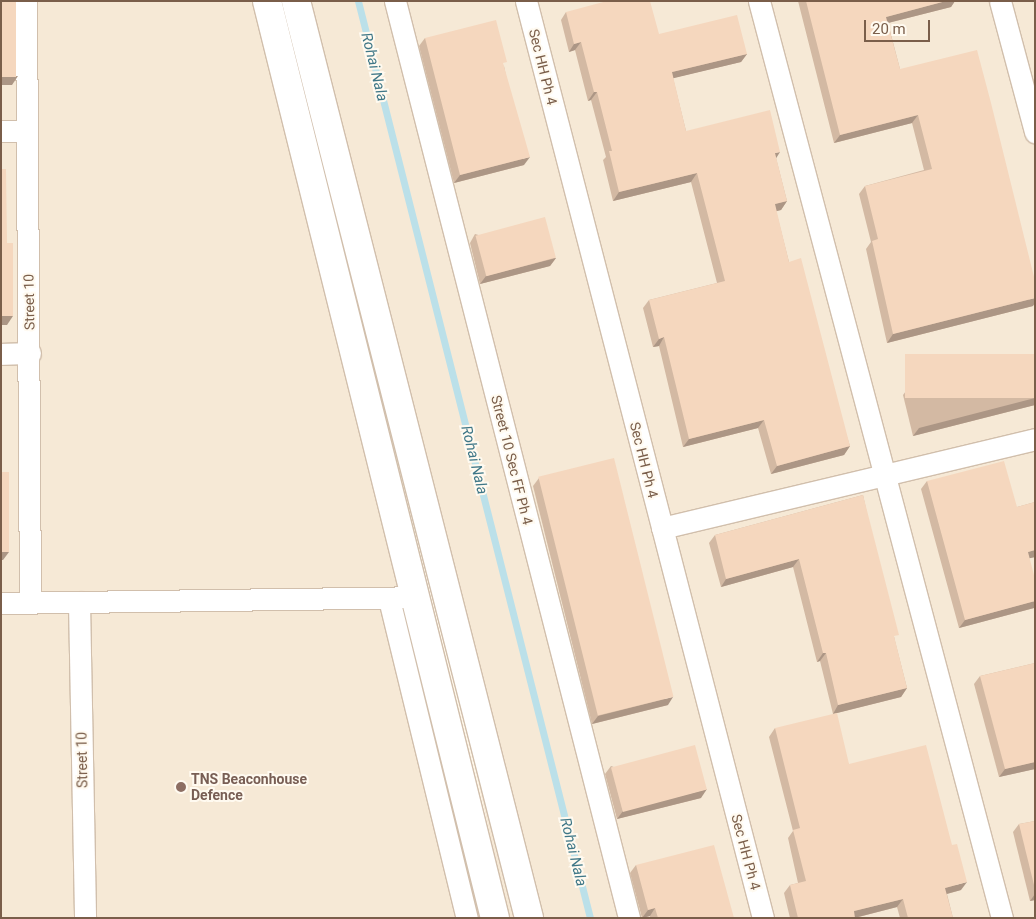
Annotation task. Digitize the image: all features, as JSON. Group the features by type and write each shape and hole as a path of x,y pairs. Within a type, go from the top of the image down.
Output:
{"main road":[{"path":"266,1 402,598 492,906"},
{"path":"296,1 529,918"}],"street":[{"name":"Street 10","path":"26,1 30,353 30,603"},
{"name":"Street 10 Sec FF Ph 4","path":"394,1 629,918"},
{"name":"Sec HH Ph 4","path":"526,1 763,918"},
{"path":"759,1 1002,918"},
{"path":"1000,1 1035,132"},
{"path":"1,131 26,131"},
{"path":"1,354 30,353"},
{"path":"662,528 1035,439"},
{"path":"1,603 402,598 464,909 492,906"},
{"name":"Street 10","path":"79,602 85,918"}],"shaded area":[{"path":"1,1 263,1 375,437 495,857 305,1 1035,1 1035,918 1,918"}],"building":[{"path":"1,1 16,1 16,77 1,77"},
{"path":"607,1 650,1 659,34 737,15 747,54 672,72 686,131 770,110 780,152 775,153 787,201 775,204 789,262 801,258 850,446 777,466 764,420 689,439 664,337 659,339 649,300 725,281 697,173 619,192 609,151 612,151 597,92 594,92 581,42 574,44 566,12"},
{"path":"806,1 946,1 886,17 900,69 977,50 1035,281 1035,298 893,334 872,241 878,239 865,186 932,169 918,115 840,135"},
{"path":"496,20 507,62 503,63 530,157 460,175 425,38"},
{"path":"1,169 6,169 7,243 13,243 13,316 1,316"},
{"path":"545,217 556,258 486,276 475,236"},
{"path":"905,354 1035,354 1035,398 905,398"},
{"path":"614,458 674,697 598,716 538,477"},
{"path":"1004,461 1017,507 1035,502 1035,550 1028,552 1035,579 1035,601 965,620 927,481"},
{"path":"1,472 9,472 9,552 1,552"},
{"path":"863,495 899,635 894,636 907,688 838,705 826,653 823,653 799,559 726,579 715,535"},
{"path":"1035,663 1035,762 1005,769 980,676"},
{"path":"837,713 849,764 926,745 952,845 957,844 967,882 945,888 953,918 908,918 903,899 854,911 855,918 798,918 790,885 806,881 793,830 800,828 775,728"},
{"path":"695,745 707,789 623,812 611,768"},
{"path":"1035,821 1035,889 1019,824"},
{"path":"714,845 734,918 658,918 655,908 648,910 636,865"}],"waterway":[{"name":"Rohai Nala","path":"358,1 590,918"}],"place":[{"name":"TNS Beaconhouse Defence","path":"181,787"}]}
